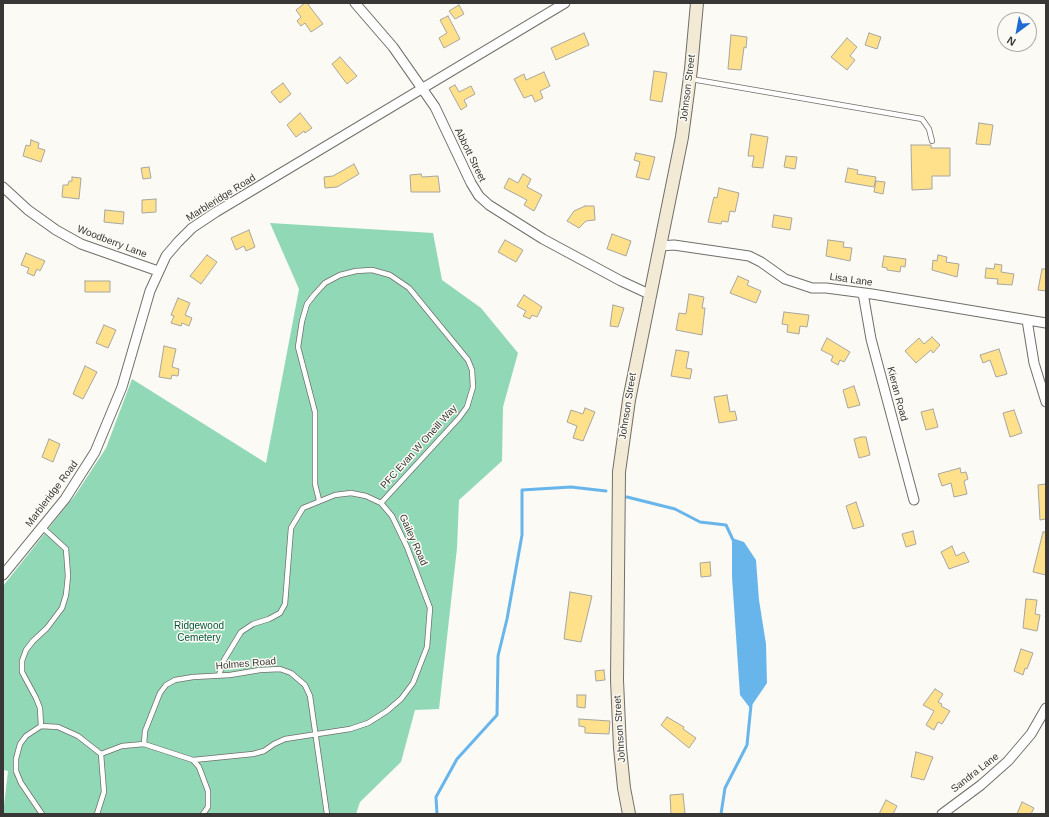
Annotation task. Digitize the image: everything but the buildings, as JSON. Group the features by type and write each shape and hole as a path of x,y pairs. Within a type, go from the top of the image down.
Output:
{"street":[{"name":"Abbott Street","path":"355,3 393,47 435,107 471,183 479,196 489,205 543,239 621,281 649,294"},
{"name":"Marbleridge Road","path":"3,575 42,527 80,476 104,433 122,387 150,291 166,256 178,242 192,228 564,3"},
{"name":"Johnson Street","path":"629,814 624,788 620,748 617,680 619,472 629,400 649,294 682,137 690,78 697,3"},
{"name":"Woodberry Lane","path":"3,187 40,219 81,244 158,271"},
{"name":"Lisa Lane","path":"660,246 674,244 740,253 761,262 785,279 812,288 863,293 1046,323"},
{"name":"Kieran Road","path":"863,293 871,339 914,500"},
{"path":"1027,320 1034,363 1046,402"},
{"name":"Sandra Lane","path":"942,814 981,785 1008,761 1031,734 1046,708"}],"lane":[{"path":"690,78 922,119 929,129 932,141"},
{"name":"PFC Evan W Oneill Way","path":"319,500 315,484 315,412 298,347 302,321 310,299 325,283 340,275 356,271 372,270 390,275 409,288 468,360 472,370 473,382 473,387 466,407 459,418 381,503"},
{"name":"Gailey Road","path":"219,675 224,660 241,632 253,624 269,619 280,613 285,604 291,528 303,508 319,500 335,495 351,493 366,496 381,503 392,516 423,587 430,608 427,647 413,683 401,699 387,711 368,723 350,729 316,734"},
{"path":"41,726 40,708 22,672 22,661 26,650 47,628 62,608 66,595 68,576 66,549 42,527"},
{"name":"Holmes Road","path":"144,744 145,731 160,693 166,685 175,680 230,675 260,670 280,669 291,673 305,685 310,696 327,814"},
{"path":"42,814 21,783 16,771 16,759 20,744 26,736 41,726 58,728 78,736 101,754 104,792 97,814"},
{"path":"101,754 122,746 144,744 193,760 264,752 274,744 285,739 316,734"},
{"path":"193,760 199,767 208,791 208,807 203,814"}],"green space":[{"name":"Ridgewood Cemetery","path":"270,223 433,233 442,280 481,308 518,353 503,407 502,461 459,500 457,548 439,709 415,710 401,762 360,802 356,814 3,814 8,771 3,770 3,586 76,494 106,448 132,379 266,463 299,289"}],"water":[{"path":"732,538 744,542 756,560 759,600 766,644 767,683 750,708 740,695 732,577"}],"waterway":[{"path":"437,814 436,797 457,759 497,715 498,656 507,619 522,535 522,490 571,487 606,491"},
{"path":"627,497 675,509 700,522 726,525 734,542"},
{"path":"721,814 725,788 747,745 751,705"}]}
